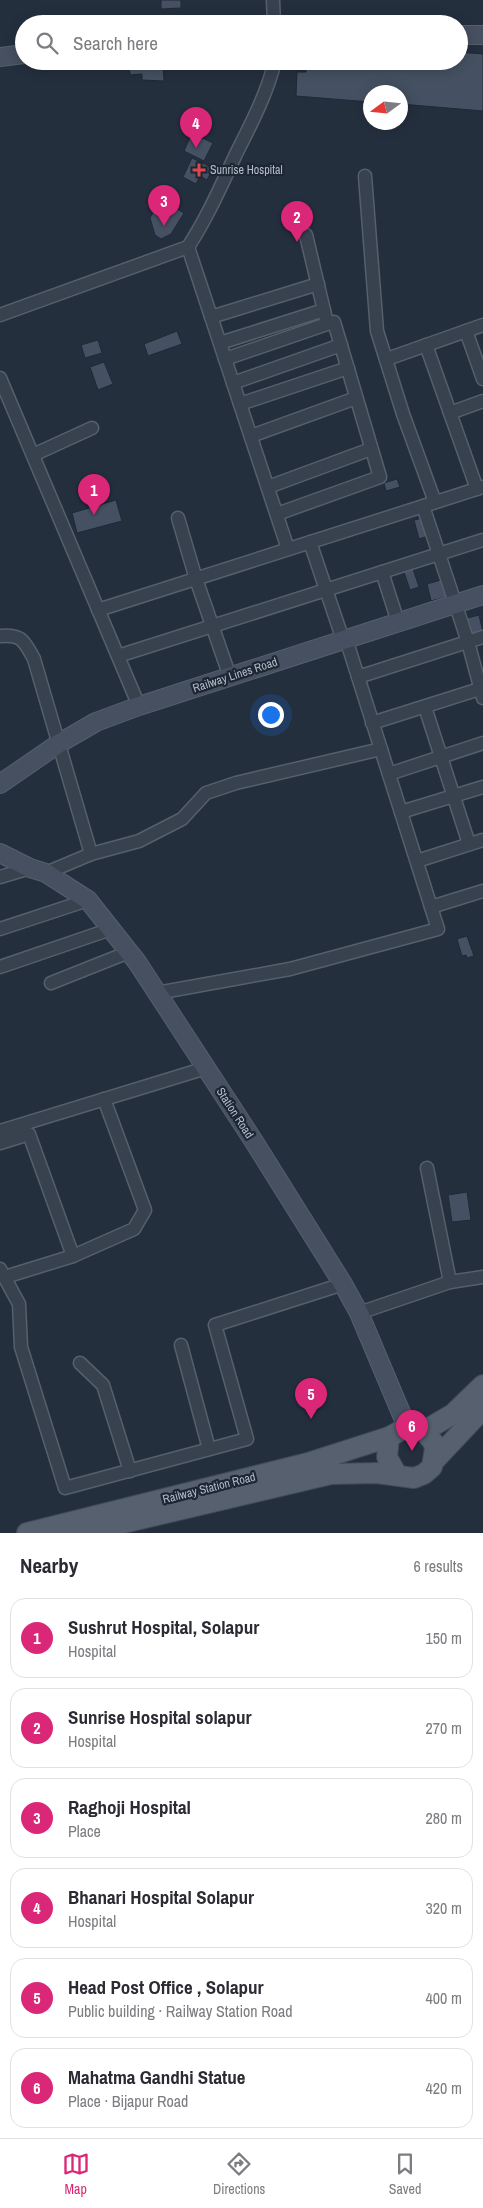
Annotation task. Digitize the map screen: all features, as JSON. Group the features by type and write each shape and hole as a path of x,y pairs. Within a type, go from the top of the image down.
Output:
{"main road":[{"path":"468,35 483,35"},
{"path":"0,56 15,55"},
{"name":"Railway Lines Road","path":"0,784 58,744 96,722 139,706 483,595"},
{"name":"Station Road","path":"0,853 38,871 88,900 129,952 206,1068 343,1284 416,1429"},
{"path":"416,1429 433,1442 434,1460 432,1467 420,1476 408,1478 397,1475 387,1457 389,1436 416,1429 453,1414 483,1385"},
{"path":"434,1460 483,1409"},
{"name":"Railway Station Road","path":"27,1533 308,1463 389,1436"},
{"name":"Railway Station Road","path":"82,1533 331,1474 397,1475"}],"street":[{"path":"273,0 274,15"},
{"path":"0,314 188,247 202,225 247,133 270,81 273,70"},
{"path":"365,176 377,331 387,359 429,504 439,554 468,642 482,692 425,706 372,723"},
{"path":"306,236 324,310 330,323"},
{"path":"188,247 288,549"},
{"path":"211,317 318,284"},
{"path":"220,343 324,310"},
{"path":"225,359 334,322 380,477 277,514"},
{"path":"387,359 483,325"},
{"path":"466,331 483,379"},
{"path":"233,383 341,345"},
{"path":"98,610 480,488 450,413 426,345"},
{"path":"240,404 348,368"},
{"path":"0,378 139,706"},
{"path":"251,436 356,398"},
{"path":"450,413 483,401"},
{"path":"33,455 92,428"},
{"path":"268,487 371,449"},
{"path":"178,518 196,579 230,677"},
{"path":"118,656 483,540"},
{"path":"157,993 290,969 438,929 358,677 310,542"},
{"path":"382,572 398,622"},
{"path":"0,636 14,635 24,641 34,659 92,854"},
{"path":"358,677 483,637"},
{"path":"425,706 469,844"},
{"path":"389,774 483,743"},
{"path":"0,877 38,871 139,841 182,819 206,794 236,783 381,749"},
{"path":"401,812 483,787"},
{"path":"416,861 483,840"},
{"path":"431,907 483,891"},
{"path":"0,929 88,900"},
{"path":"0,967 111,929"},
{"path":"52,983 129,952"},
{"path":"0,1131 206,1068"},
{"path":"104,1099 145,1210 134,1230 73,1256 2,1273 19,1304 21,1347 65,1488 248,1439 215,1325 343,1284"},
{"path":"0,1142 29,1134 73,1256"},
{"path":"427,1168 450,1282"},
{"path":"359,1313 450,1282 483,1277"},
{"path":"181,1345 210,1449"},
{"path":"80,1363 103,1385 130,1470"}],"building":[{"path":"161,0 181,0 181,8 161,9"},
{"path":"468,53 483,54 483,111 408,105 408,85 363,85 363,101 296,96 297,72 306,72 306,70 468,70"},
{"path":"130,70 163,70 164,81 142,80 142,74 130,75"},
{"path":"192,133 213,143 204,161 184,151"},
{"name":"Sunrise Hospital","path":"192,158 213,168 207,180 200,176 196,184 183,177"},
{"path":"160,199 184,213 171,234 161,239 155,235 150,218"},
{"path":"177,331 182,344 148,356 144,344"},
{"path":"98,340 102,353 85,358 81,345"},
{"path":"104,362 113,384 98,390 90,367"},
{"path":"397,479 400,487 386,491 384,483"},
{"path":"116,500 122,521 77,533 72,513"},
{"path":"423,518 428,536 419,539 414,520"},
{"path":"413,569 419,587 410,590 404,572"},
{"path":"444,579 446,597 431,601 427,584"},
{"path":"479,615 483,632 469,636 463,619"},
{"path":"467,936 474,956 467,958 466,955 462,956 457,939"},
{"path":"467,1192 471,1220 452,1222 448,1195"}],"place":[{"name":"Bhanari Hospital Solapur","path":"196,148"},
{"name":"Sunrise Hospital","path":"199,170"},
{"name":"Raghoji Hospital","path":"164,226"},
{"name":"Sunrise Hospital solapur","path":"297,242"},
{"name":"Sushrut Hospital, Solapur","path":"94,515"},
{"name":"Head Post Office , Solapur","path":"311,1419"},
{"name":"Mahatma Gandhi Statue","path":"412,1451"}]}
